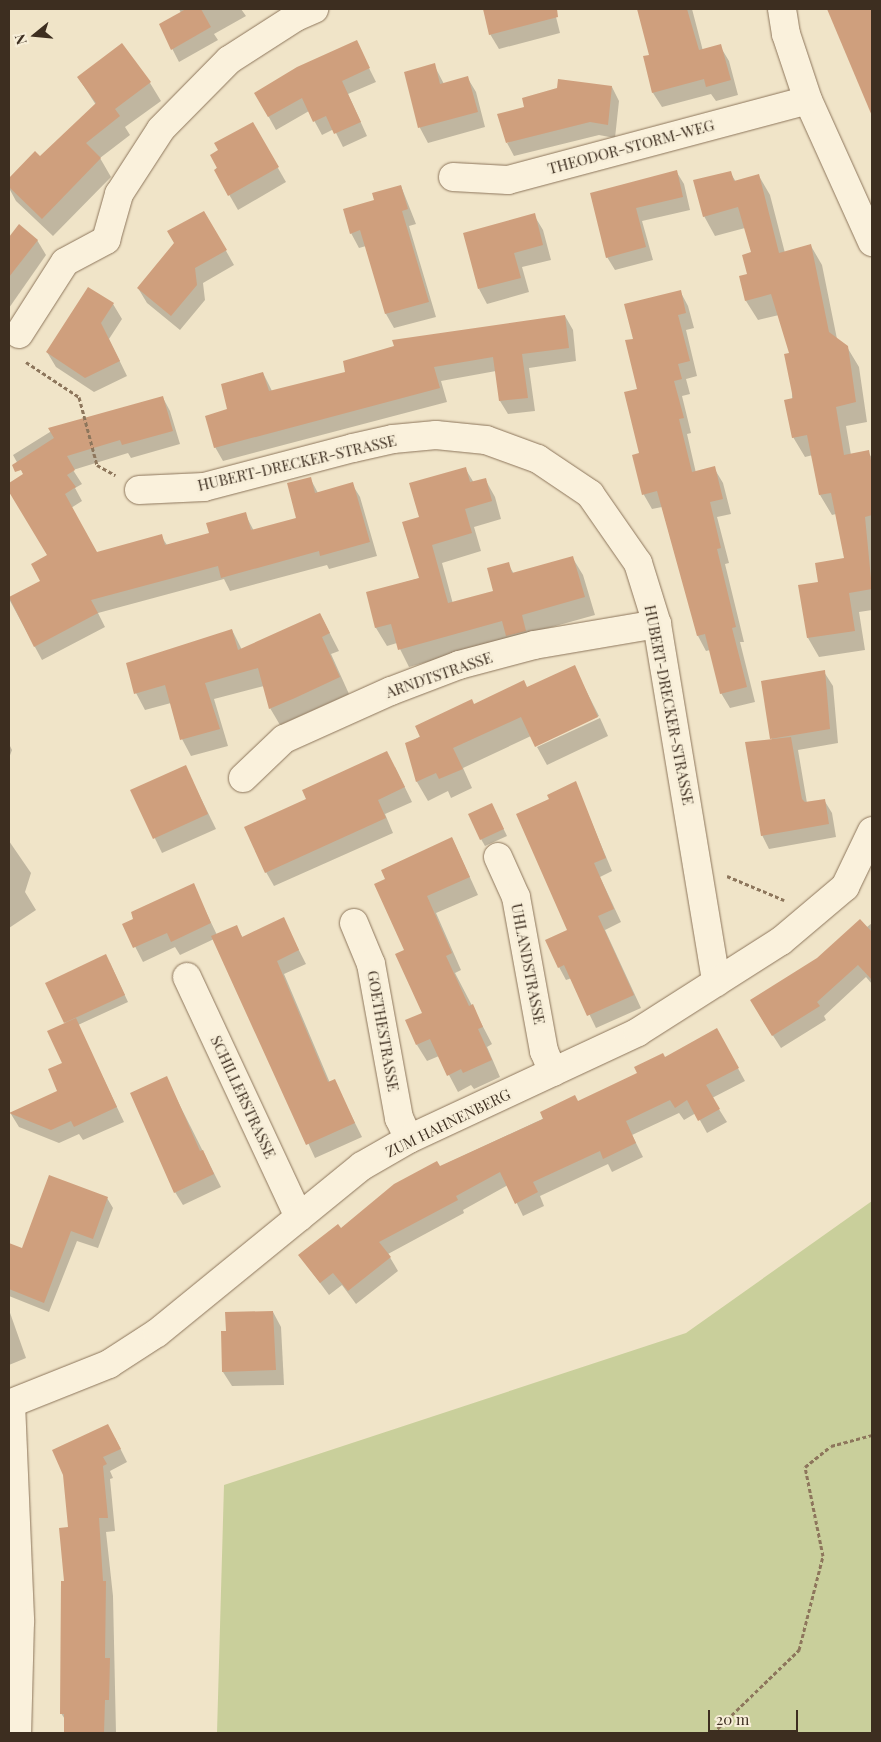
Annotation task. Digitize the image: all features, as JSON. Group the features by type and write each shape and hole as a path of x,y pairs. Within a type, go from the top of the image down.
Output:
{"street":[{"path":"19,334 65,262 106,240 119,194 161,129 229,60 296,17 314,9"},
{"path":"782,9 786,34 808,100 872,242"},
{"name":"THEODOR-STORM-WEG","path":"453,177 508,180 808,100"},
{"name":"HUBERT-DRECKER-STRASSE","path":"139,490 204,487 393,439 436,435 486,440 538,459 590,494 638,563 657,624 699,865 716,982"},
{"name":"ARNDTSTRASSE","path":"243,778 284,739 391,691 459,665 534,645 657,624"},
{"name":"ZUM HAHNENBERG","path":"10,1403 109,1364 157,1333 362,1166 409,1139 638,1032 781,941 845,887 872,831"},
{"name":"UHLANDSTRASSE","path":"498,857 516,897 544,1052 553,1072"},
{"name":"GOETHESTRASSE","path":"354,923 371,964 399,1118 409,1139"},
{"name":"SCHILLERSTRASSE","path":"187,977 299,1217"},
{"path":"10,1403 20,1622 17,1733"}],"path":[{"path":"24,361 79,397 97,464 139,490"},
{"path":"699,865 814,913"},
{"path":"713,1733 799,1650 823,1556 805,1467 830,1446 872,1435"}],"green space":[{"path":"872,1201 872,1733 217,1733 224,1485 686,1333"}],"building":[{"path":"186,9 201,9 211,27 171,50 159,24"},
{"path":"483,9 557,9 558,17 489,35"},
{"path":"637,9 687,9 699,50 721,44 731,80 706,87 704,79 652,93 643,56 649,55"},
{"path":"827,9 872,9 872,116"},
{"path":"357,40 370,68 342,81 361,122 334,134 326,116 313,122 302,98 268,117 254,93 297,67"},
{"path":"122,43 151,82 115,109 120,116 86,143 101,158 42,219 9,187 9,178 35,151 40,156 96,103 77,77"},
{"path":"435,63 440,84 468,76 478,112 418,128 404,72"},
{"path":"558,79 612,86 608,125 590,122 506,143 497,114 524,107 522,98 557,88"},
{"path":"253,122 279,167 228,196 214,170 217,168 210,155 218,150 214,143"},
{"path":"677,170 683,197 636,208 646,247 606,258 590,193"},
{"path":"731,171 734,181 759,174 779,253 811,244 829,332 848,346 856,402 836,407 844,455 869,450 872,466 872,515 865,517 872,589 849,593 855,631 807,638 798,585 818,582 815,563 844,558 831,493 819,495 807,435 792,438 784,400 793,398 784,354 789,353 771,294 745,301 739,276 747,274 742,255 751,252 738,207 703,217 693,180"},
{"path":"401,185 408,209 402,211 429,302 385,314 360,230 350,234 343,209 374,200 372,193"},
{"path":"204,211 227,250 195,268 197,285 171,316 137,288 174,243 167,231"},
{"path":"535,213 543,245 514,253 521,278 478,289 463,233"},
{"path":"19,224 38,240 9,277 9,237"},
{"path":"88,287 114,303 101,323 120,361 85,378 46,352"},
{"path":"681,290 686,313 678,315 690,361 678,364 682,379 674,381 684,418 679,419 692,472 715,466 723,499 710,502 721,548 717,549 736,627 732,628 747,687 720,694 705,634 697,636 657,491 642,495 632,455 639,453 624,392 637,389 625,340 633,339 624,304"},
{"path":"565,315 569,348 522,354 528,398 499,401 493,357 434,367 440,388 214,448 205,416 227,409 221,384 263,372 269,391 345,372 343,361 394,346 392,340"},
{"path":"163,396 173,431 122,445 120,440 67,456 75,470 67,475 76,487 65,494 97,552 162,534 165,545 209,533 206,523 246,512 251,530 296,518 287,483 311,477 315,493 353,482 370,542 320,556 319,551 221,578 218,566 91,600 98,613 34,647 9,597 40,581 31,564 47,555 9,492 9,483 23,474 21,470 15,472 12,465 54,438 48,428"},
{"path":"466,467 470,482 486,478 492,501 465,509 472,533 432,545 448,603 493,591 487,568 509,562 512,573 573,556 585,597 522,615 526,631 506,636 502,621 398,650 391,624 375,628 366,592 419,578 402,522 419,517 409,483"},
{"path":"320,613 330,633 322,637 340,677 295,698 269,709 258,668 205,683 220,729 180,740 165,685 134,694 126,663 232,629 238,650"},
{"path":"575,665 598,717 535,747 521,717 453,748 463,769 439,779 436,773 416,782 405,743 420,737 415,726 472,699 474,704 524,680 527,687"},
{"path":"825,670 830,729 770,739 761,681"},
{"path":"791,737 802,799 805,802 825,799 829,824 761,836 745,742"},
{"path":"387,751 405,787 378,800 386,818 265,873 244,827 306,799 302,790"},
{"path":"186,765 208,814 153,839 130,790"},
{"path":"576,781 606,858 594,863 614,909 598,916 634,995 587,1016 564,965 558,968 545,940 567,930 516,814 549,799 547,795"},
{"path":"492,803 504,829 480,840 468,814"},
{"path":"452,837 470,877 427,896 452,953 446,956 469,1006 473,1004 483,1027 478,1029 492,1060 463,1073 461,1069 447,1076 430,1039 416,1045 405,1020 422,1013 395,954 404,950 374,884 385,879 381,870"},
{"path":"194,883 211,923 171,942 167,933 133,948 122,924 133,919 131,912"},
{"path":"284,917 299,950 277,961 328,1082 335,1079 355,1123 306,1145 211,936 237,925 242,937"},
{"path":"860,919 872,932 872,980 858,965 817,1002 820,1006 772,1036 750,1000 817,958"},
{"path":"106,954 125,995 64,1023 45,983"},
{"path":"76,1018 117,1107 74,1127 71,1121 51,1130 9,1113 57,1091 48,1069 62,1063 47,1031"},
{"path":"717,1028 739,1068 706,1085 720,1109 698,1121 687,1100 675,1108 670,1100 626,1121 636,1143 603,1159 600,1151 533,1182 538,1192 515,1204 500,1172 456,1196 458,1200 379,1242 391,1257 348,1291 333,1273 320,1283 298,1255 338,1224 341,1228 394,1184 437,1161 440,1166 543,1119 540,1112 575,1095 578,1101 637,1073 634,1067 663,1053 665,1057"},
{"path":"167,1076 200,1151 203,1150 214,1174 174,1193 130,1093"},
{"path":"49,1175 108,1197 93,1239 71,1231 44,1303 9,1289 9,1243 22,1248"},
{"path":"273,1311 276,1370 222,1372 221,1331 226,1331 225,1312"},
{"path":"108,1424 121,1449 103,1457 107,1464 103,1466 108,1518 99,1518 103,1581 106,1581 105,1658 110,1658 109,1700 105,1700 104,1733 64,1733 64,1714 60,1714 61,1581 64,1581 59,1528 68,1527 63,1475 52,1450"}]}
